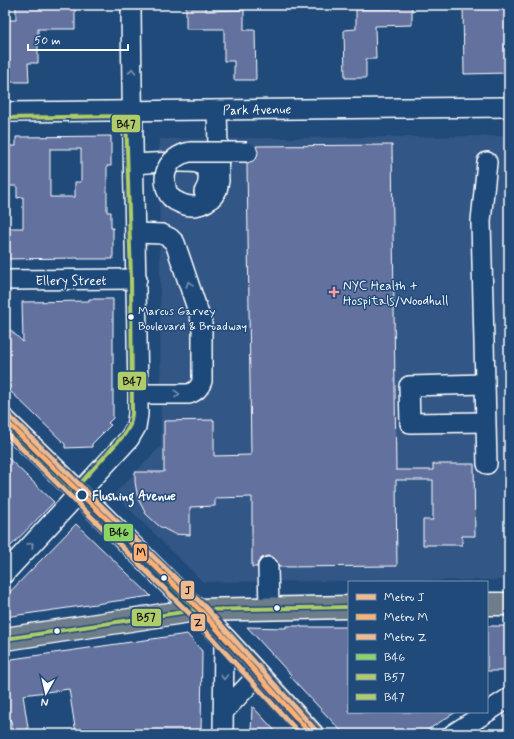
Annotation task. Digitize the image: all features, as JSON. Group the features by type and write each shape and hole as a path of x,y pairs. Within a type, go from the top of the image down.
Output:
{"main road":[{"path":"5,421 224,638 312,734"},
{"path":"488,604 509,604"},
{"path":"5,639 196,610 348,607"}],"street":[{"path":"5,573 129,439 136,427 138,414 137,280 132,110 131,5"},
{"name":"Park Avenue","path":"5,112 509,107"},
{"path":"169,181 167,192 173,200 183,205 194,207 203,204 212,198 217,190 219,181 217,110"},
{"path":"134,164 180,163 199,164 207,169 209,177 208,186 202,194 194,197 184,196 176,190 169,181 166,171 172,161 181,154 190,152 247,156"},
{"path":"486,464 481,221 487,162"},
{"path":"136,233 162,234 170,238 175,243 202,323 202,381 195,392 189,394 138,394"},
{"name":"Ellery Street","path":"5,280 137,280"},
{"path":"484,384 409,386 410,423 485,422"},
{"path":"268,567 269,608"},
{"path":"224,638 224,734"},
{"path":"224,711 258,675"},
{"path":"488,712 509,698"},
{"path":"453,734 486,713"}],"shaded area":[{"name":"NYC Health + Hospitals/Woodhull","path":"509,136 509,580 203,582 114,494 161,446 159,139"}],"building":[{"path":"16,5 75,5 75,29 38,29 38,63 28,63 29,82 7,82 6,20 16,20"},
{"path":"186,5 206,5 206,11 244,10 244,30 255,30 256,80 234,80 234,61 224,61 224,29 186,29"},
{"path":"392,5 412,5 412,25 375,26 376,59 366,59 366,78 345,78 344,30 356,29 356,9 392,9"},
{"path":"463,5 509,5 509,73 464,74"},
{"path":"111,136 111,166 107,166 107,212 111,212 111,228 113,228 113,259 5,259 5,228 23,228 23,197 17,198 17,186 5,186 5,146 16,146 16,137","holes":["50,149 81,149 81,182 75,182 75,197 50,197"]},
{"path":"392,145 396,470 433,470 433,464 474,464 475,536 462,536 462,545 423,545 423,520 433,520 433,480 396,480 397,566 279,567 274,558 268,556 262,558 258,562 257,567 252,567 252,497 215,498 215,506 190,507 190,535 174,534 159,526 146,514 138,499 135,472 164,472 164,421 214,420 214,456 251,455 247,163 253,161 257,157 258,152 256,146"},
{"path":"89,299 113,299 113,418 108,423 111,425 92,444 92,447 65,448 65,444 5,386 5,325 23,342 22,302 89,301"},
{"path":"5,455 54,502 5,552"},
{"path":"76,524 151,596 5,617 5,597"},
{"path":"286,626 348,627 348,713 454,713 421,734 344,734 247,627 286,628"},
{"path":"488,626 509,626 509,667 505,671 488,671"},
{"path":"187,634 202,651 201,734 76,734 69,689 23,695 29,734 13,734 11,720 5,720 5,660"},
{"path":"252,706 278,734 251,734"}],"metro line":[{"name":"J","path":"5,412 205,607 319,734"},
{"name":"M","path":"5,420 201,611 311,734"},
{"name":"Z","path":"5,432 190,614 300,734"}],"transit line":[{"name":"B47","path":"5,118 126,116 131,279 132,414 130,425 124,435 75,489"},
{"name":"B46","path":"5,421 224,638 312,734"},
{"name":"B47","path":"5,429 75,497"},
{"name":"B57","path":"5,639 196,610 348,607"}],"place":[{"name":"NYC Health + Hospitals/Woodhull","path":"334,292"},
{"name":"Marcus Garvey Boulevard & Broadway","path":"131,317"},
{"name":"Flushing Avenue","path":"82,495"}]}
